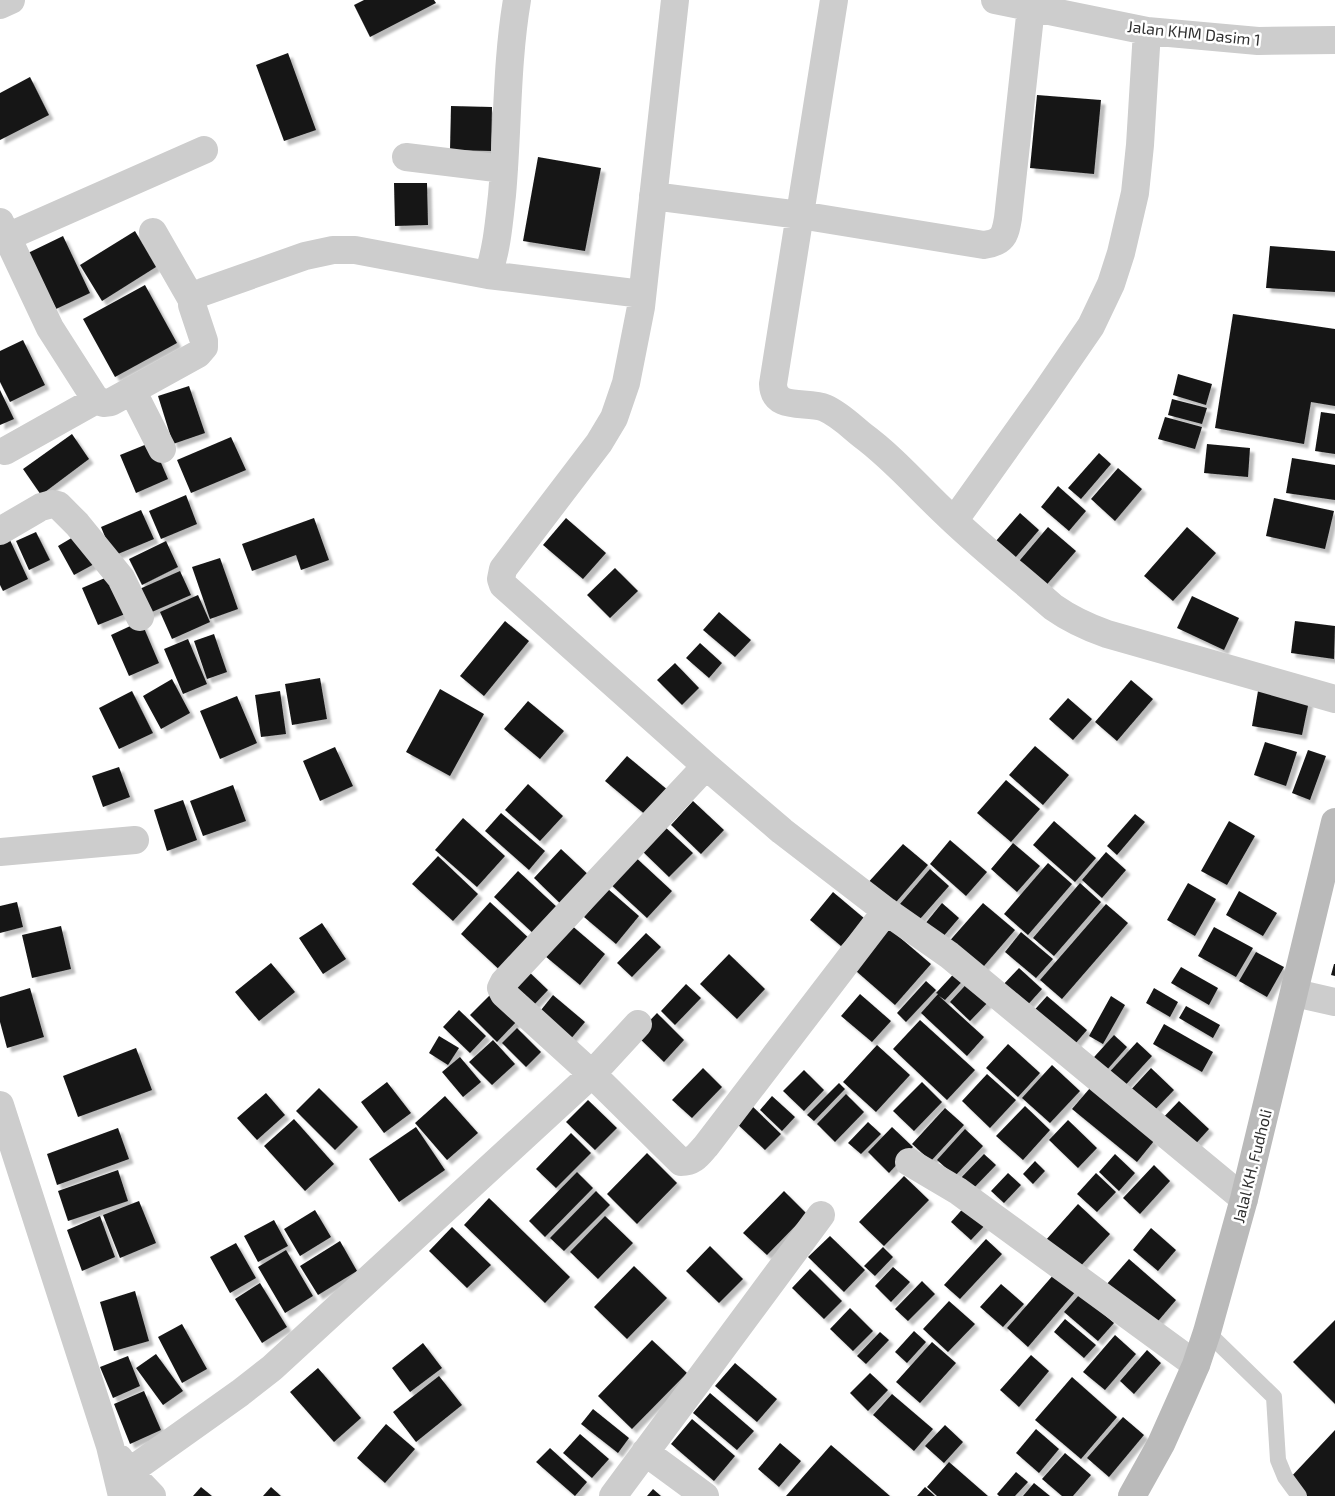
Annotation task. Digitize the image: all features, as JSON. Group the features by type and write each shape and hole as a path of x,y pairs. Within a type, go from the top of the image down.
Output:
{"main road":[{"name":"Jalal KH. Fudholi","path":"1132,1496 1161,1444 1196,1365 1207,1332 1244,1199 1335,822"}],"street":[{"path":"0,5 11,0"},
{"path":"488,274 498,236 504,169 511,37 517,0"},
{"path":"675,0 642,294 626,383 614,418 599,443 503,569 501,578 503,585 706,766 782,831 886,911 948,955 1244,1199"},
{"path":"834,0 773,384 774,392 778,399 827,409 874,444 954,521 1053,607 1084,626 1335,699"},
{"name":"Jalan KHM Dasim 1","path":"995,0 1146,31 1258,41 1335,40"},
{"path":"653,196 800,215 984,245 997,243 1003,236 1007,226 1031,7"},
{"path":"954,521 1091,326 1111,284 1121,253 1135,193 1140,146 1146,31"},
{"path":"153,232 192,300 204,347 198,354 111,402 103,403 96,400 50,328 4,230 204,150"},
{"path":"406,157 504,169"},
{"path":"192,300 203,292 305,256 333,250 355,250 488,274 642,294"},
{"path":"132,390 162,449"},
{"path":"5,451 96,400"},
{"path":"0,532 41,507 52,504 58,505 77,524 121,578 140,617"},
{"path":"706,766 504,982 501,988 504,994 592,1074 681,1162 695,1159 886,911"},
{"path":"0,852 135,840"},
{"path":"1295,993 1335,1002"},
{"path":"125,1484 272,1368 592,1074 638,1024"},
{"path":"0,1104 110,1446 125,1484 152,1496"},
{"path":"909,1162 958,1191 1196,1365"},
{"path":"613,1496 821,1215"},
{"path":"645,1452 705,1496"}],"lane":[{"path":"1207,1332 1274,1397 1278,1460 1284,1478 1299,1496"}],"building":[{"path":"364,0 434,0 436,3 370,37 354,5"},
{"path":"288,53 316,130 284,141 256,65"},
{"path":"30,77 49,115 0,140 0,93"},
{"path":"1037,95 1101,100 1094,174 1030,168"},
{"path":"451,106 492,107 491,151 450,150"},
{"path":"538,157 601,168 585,251 523,241"},
{"path":"394,183 427,183 428,225 395,226"},
{"path":"135,231 156,267 102,301 80,265"},
{"path":"63,236 90,293 56,309 28,253"},
{"path":"1270,246 1335,251 1335,292 1266,288"},
{"path":"145,285 177,343 115,377 83,319"},
{"path":"1233,314 1335,329 1335,406 1311,402 1304,444 1215,428"},
{"path":"23,340 45,385 10,402 0,382 0,351"},
{"path":"1178,374 1212,384 1206,405 1173,395"},
{"path":"189,386 205,433 173,444 158,396"},
{"path":"0,390 14,419 0,425"},
{"path":"1172,399 1207,408 1202,424 1168,415"},
{"path":"1321,412 1335,414 1335,454 1315,451"},
{"path":"1165,417 1202,427 1195,449 1158,439"},
{"path":"72,434 89,459 41,495 23,469"},
{"path":"231,437 246,470 191,493 177,460"},
{"path":"152,442 168,479 136,493 120,455"},
{"path":"1207,444 1250,448 1248,477 1204,473"},
{"path":"1099,453 1111,464 1081,499 1068,488"},
{"path":"1292,458 1335,465 1335,500 1286,493"},
{"path":"1118,468 1142,489 1115,521 1091,499"},
{"path":"1058,486 1086,511 1069,531 1041,507"},
{"path":"186,495 197,524 161,539 149,511"},
{"path":"1274,498 1334,511 1325,549 1266,536"},
{"path":"141,510 154,539 113,556 101,527"},
{"path":"1020,513 1039,530 1015,558 996,541"},
{"path":"314,518 329,560 301,570 296,555 252,571 242,544"},
{"path":"566,518 606,553 583,579 543,545"},
{"path":"1048,527 1076,551 1042,590 1015,566"},
{"path":"1187,527 1216,553 1173,601 1144,576"},
{"path":"36,532 50,560 29,570 16,541"},
{"path":"80,533 96,563 74,575 58,546"},
{"path":"9,538 28,579 3,591 0,585 0,543"},
{"path":"166,541 178,567 142,585 129,559"},
{"path":"220,558 238,609 210,619 192,567"},
{"path":"615,568 638,591 610,618 587,595"},
{"path":"180,571 191,595 145,615 135,591"},
{"path":"114,574 130,612 98,625 82,588"},
{"path":"198,595 210,622 172,639 160,612"},
{"path":"1192,596 1239,618 1224,650 1177,628"},
{"path":"719,612 751,640 735,657 703,630"},
{"path":"141,621 159,663 129,676 111,635"},
{"path":"505,621 529,641 484,696 460,676"},
{"path":"1295,621 1335,626 1334,659 1291,653"},
{"path":"214,634 227,672 207,679 194,641"},
{"path":"188,639 207,684 183,694 164,649"},
{"path":"700,643 722,663 709,678 686,658"},
{"path":"675,663 699,688 682,705 657,680"},
{"path":"320,678 327,719 292,725 285,684"},
{"path":"172,679 190,713 161,729 143,696"},
{"path":"1131,680 1153,699 1117,741 1095,722"},
{"path":"440,689 484,714 450,776 406,752"},
{"path":"132,691 153,733 119,749 99,708"},
{"path":"280,691 286,734 261,737 255,695"},
{"path":"1258,691 1309,701 1302,735 1252,726"},
{"path":"237,696 257,743 220,759 200,711"},
{"path":"1068,698 1092,719 1073,740 1049,719"},
{"path":"528,701 564,731 540,759 504,729"},
{"path":"1265,742 1297,752 1286,786 1254,775"},
{"path":"1035,746 1069,775 1043,805 1009,775"},
{"path":"335,747 353,786 320,801 303,761"},
{"path":"1308,750 1326,756 1310,800 1292,793"},
{"path":"627,756 669,791 647,816 605,781"},
{"path":"119,767 130,797 103,807 92,776"},
{"path":"1006,780 1040,809 1011,842 977,813"},
{"path":"528,784 563,816 540,841 505,810"},
{"path":"233,785 246,821 203,836 190,801"},
{"path":"183,800 197,840 167,851 154,810"},
{"path":"693,801 724,830 701,854 671,825"},
{"path":"501,813 545,851 529,870 485,831"},
{"path":"1135,814 1145,822 1117,855 1107,846"},
{"path":"463,818 505,856 477,887 435,850"},
{"path":"1054,821 1096,858 1075,882 1033,845"},
{"path":"1229,821 1255,836 1227,885 1201,871"},
{"path":"663,825 693,853 669,877 640,849"},
{"path":"950,840 987,872 966,896 930,864"},
{"path":"1013,843 1040,866 1017,892 991,869"},
{"path":"903,844 928,865 891,908 865,886"},
{"path":"561,849 594,880 566,909 534,878"},
{"path":"1106,852 1126,870 1102,898 1082,880"},
{"path":"632,854 672,891 647,918 607,881"},
{"path":"438,856 478,894 453,921 412,884"},
{"path":"1048,863 1072,884 1028,935 1004,914"},
{"path":"930,869 949,886 913,927 894,911"},
{"path":"518,871 559,909 535,935 494,897"},
{"path":"1080,883 1101,902 1054,956 1033,938"},
{"path":"1188,883 1216,899 1195,936 1167,920"},
{"path":"608,889 639,916 616,944 584,917"},
{"path":"1239,891 1277,913 1263,936 1226,915"},
{"path":"833,892 865,919 841,946 810,920"},
{"path":"17,902 23,927 0,933 0,906"},
{"path":"490,902 533,942 504,974 461,934"},
{"path":"942,903 959,918 936,945 920,930"},
{"path":"983,903 1015,930 978,973 946,945"},
{"path":"1106,904 1128,923 1062,999 1040,980"},
{"path":"322,923 346,959 323,974 299,938"},
{"path":"570,924 605,954 580,985 545,956"},
{"path":"884,924 931,964 895,1005 848,964"},
{"path":"61,926 71,969 32,978 22,935"},
{"path":"1214,927 1253,948 1236,977 1198,956"},
{"path":"1021,932 1053,959 1036,978 1005,952"},
{"path":"646,933 661,947 632,977 617,963"},
{"path":"1256,952 1284,967 1267,997 1239,981"},
{"path":"729,954 765,989 737,1019 700,984"},
{"path":"271,963 295,992 259,1021 235,992"},
{"path":"1335,964 1335,976 1331,975"},
{"path":"961,966 969,974 945,1000 939,996 984,1037 967,1056 921,1013 938,994 936,993"},
{"path":"1181,967 1218,988 1209,1005 1171,983"},
{"path":"1019,968 1042,989 1024,1009 1001,987"},
{"path":"526,969 548,990 531,1008 509,987"},
{"path":"973,977 994,996 970,1021 950,1002"},
{"path":"926,981 936,990 906,1022 897,1013"},
{"path":"686,984 701,998 675,1025 661,1011"},
{"path":"30,988 44,1037 7,1048 0,1022 0,997"},
{"path":"1154,988 1178,1002 1170,1017 1146,1003"},
{"path":"860,994 891,1021 872,1042 841,1016"},
{"path":"490,995 517,1021 497,1042 470,1015"},
{"path":"553,995 585,1022 569,1041 537,1015"},
{"path":"1047,996 1087,1030 1069,1051 1029,1016"},
{"path":"1111,996 1125,1005 1103,1044 1089,1036"},
{"path":"1186,1006 1220,1025 1213,1038 1179,1018"},
{"path":"459,1010 486,1036 470,1053 443,1027"},
{"path":"657,1013 684,1040 664,1062 636,1035"},
{"path":"920,1020 975,1070 947,1100 893,1049"},
{"path":"1164,1024 1213,1052 1202,1072 1153,1044"},
{"path":"517,1028 541,1052 526,1067 502,1043"},
{"path":"1114,1035 1127,1047 1099,1079 1086,1066"},
{"path":"439,1036 459,1048 448,1065 429,1053"},
{"path":"493,1040 515,1064 492,1085 469,1062"},
{"path":"1137,1042 1152,1056 1119,1092 1104,1078"},
{"path":"1008,1044 1040,1073 1018,1097 986,1068"},
{"path":"877,1045 910,1075 876,1112 843,1082"},
{"path":"136,1048 152,1090 78,1117 63,1076"},
{"path":"460,1057 481,1082 463,1097 442,1072"},
{"path":"1052,1065 1080,1091 1050,1123 1022,1098"},
{"path":"703,1068 722,1087 692,1118 672,1100"},
{"path":"1151,1068 1174,1090 1151,1114 1128,1093"},
{"path":"804,1070 824,1090 804,1111 783,1091"},
{"path":"987,1074 1016,1100 990,1128 962,1101"},
{"path":"387,1082 411,1113 384,1133 361,1102"},
{"path":"922,1082 942,1102 914,1131 893,1111"},
{"path":"839,1083 845,1089 814,1121 807,1115"},
{"path":"319,1088 358,1127 335,1150 296,1111"},
{"path":"1090,1088 1154,1141 1137,1162 1072,1109"},
{"path":"266,1093 285,1115 257,1140 237,1118"},
{"path":"846,1094 864,1112 835,1142 817,1124"},
{"path":"445,1096 478,1133 447,1160 415,1123"},
{"path":"772,1096 795,1117 782,1131 760,1110"},
{"path":"588,1100 617,1128 595,1150 566,1122"},
{"path":"1179,1101 1209,1129 1190,1150 1159,1122"},
{"path":"751,1105 781,1134 765,1150 735,1122"},
{"path":"1025,1106 1050,1130 1023,1160 996,1136"},
{"path":"945,1108 964,1125 931,1161 912,1144"},
{"path":"294,1119 334,1164 305,1191 264,1146"},
{"path":"1068,1120 1097,1148 1078,1168 1049,1140"},
{"path":"868,1122 881,1134 861,1154 848,1143"},
{"path":"416,1127 445,1170 399,1202 369,1159"},
{"path":"892,1127 913,1147 889,1173 868,1152"},
{"path":"118,1128 129,1159 57,1185 47,1154"},
{"path":"965,1129 983,1146 955,1176 937,1160"},
{"path":"571,1133 591,1153 556,1188 536,1169"},
{"path":"647,1153 677,1183 637,1224 607,1194"},
{"path":"984,1154 996,1165 968,1194 956,1183"},
{"path":"1115,1154 1135,1173 1119,1191 1099,1172"},
{"path":"1035,1161 1045,1171 1033,1184 1023,1174"},
{"path":"1154,1165 1170,1181 1140,1214 1123,1198"},
{"path":"118,1170 128,1201 68,1221 58,1191"},
{"path":"577,1172 593,1188 545,1237 529,1221"},
{"path":"1008,1173 1021,1185 1004,1203 991,1191"},
{"path":"1096,1173 1116,1192 1097,1212 1077,1194"},
{"path":"904,1176 929,1200 884,1246 859,1222"},
{"path":"596,1191 610,1205 564,1251 550,1238"},
{"path":"784,1191 807,1214 767,1255 743,1233"},
{"path":"489,1198 570,1277 545,1303 464,1225"},
{"path":"139,1201 156,1243 120,1258 103,1215"},
{"path":"967,1204 987,1223 971,1240 951,1222"},
{"path":"1078,1204 1110,1234 1077,1270 1045,1241"},
{"path":"315,1210 331,1237 300,1256 284,1229"},
{"path":"100,1216 115,1257 82,1271 67,1230"},
{"path":"605,1216 633,1243 598,1279 570,1252"},
{"path":"274,1220 288,1246 258,1262 244,1236"},
{"path":"452,1227 491,1265 467,1288 429,1251"},
{"path":"1151,1228 1176,1250 1158,1271 1133,1250"},
{"path":"830,1236 865,1270 844,1292 808,1257"},
{"path":"986,1239 1002,1254 960,1299 944,1285"},
{"path":"340,1241 357,1271 318,1295 300,1266"},
{"path":"236,1243 256,1278 230,1293 210,1257"},
{"path":"710,1246 743,1279 719,1303 686,1271"},
{"path":"883,1247 893,1257 875,1276 864,1266"},
{"path":"286,1250 313,1296 285,1313 258,1267"},
{"path":"1129,1259 1176,1300 1153,1327 1106,1285"},
{"path":"634,1266 667,1298 627,1339 594,1307"},
{"path":"893,1267 910,1282 891,1302 875,1286"},
{"path":"810,1269 842,1301 824,1319 792,1288"},
{"path":"1055,1273 1076,1291 1028,1347 1007,1328"},
{"path":"922,1281 935,1294 908,1321 895,1309"},
{"path":"260,1283 287,1327 262,1343 235,1299"},
{"path":"1001,1284 1024,1304 1003,1327 980,1307"},
{"path":"135,1291 149,1341 114,1351 100,1302"},
{"path":"1080,1294 1114,1323 1098,1341 1064,1312"},
{"path":"949,1301 975,1324 948,1352 923,1329"},
{"path":"850,1308 873,1331 853,1351 830,1329"},
{"path":"1065,1319 1096,1345 1084,1358 1054,1332"},
{"path":"1335,1320 1335,1404 1293,1362"},
{"path":"182,1324 207,1369 182,1383 158,1337"},
{"path":"914,1331 926,1342 907,1363 895,1352"},
{"path":"880,1332 889,1340 866,1364 857,1356"},
{"path":"1115,1335 1136,1354 1105,1390 1083,1372"},
{"path":"652,1340 687,1373 632,1429 598,1396"},
{"path":"932,1342 956,1363 920,1403 896,1382"},
{"path":"423,1343 442,1368 410,1392 392,1368"},
{"path":"1147,1350 1161,1363 1134,1394 1120,1381"},
{"path":"156,1354 183,1391 163,1405 136,1368"},
{"path":"1031,1355 1049,1371 1019,1407 1000,1390"},
{"path":"128,1356 140,1386 113,1398 100,1367"},
{"path":"735,1363 777,1399 757,1422 715,1386"},
{"path":"318,1368 361,1418 334,1442 290,1392"},
{"path":"870,1373 888,1390 868,1411 850,1393"},
{"path":"439,1376 462,1405 416,1442 393,1412"},
{"path":"1072,1377 1117,1417 1081,1459 1035,1420"},
{"path":"144,1391 161,1430 130,1444 114,1404"},
{"path":"710,1393 754,1431 737,1450 693,1413"},
{"path":"892,1394 933,1429 914,1451 873,1415"},
{"path":"593,1409 629,1438 618,1453 581,1424"},
{"path":"1123,1417 1144,1435 1109,1477 1087,1458"},
{"path":"692,1419 735,1456 714,1481 671,1444"},
{"path":"386,1424 415,1449 385,1483 357,1458"},
{"path":"945,1425 963,1442 944,1463 925,1446"},
{"path":"1036,1429 1059,1449 1039,1473 1016,1453"},
{"path":"1335,1430 1335,1496 1307,1496 1289,1479"},
{"path":"580,1434 609,1459 592,1478 563,1453"},
{"path":"780,1443 801,1461 779,1487 758,1469"},
{"path":"831,1445 890,1496 786,1496"},
{"path":"550,1448 587,1482 575,1496 536,1462"},
{"path":"1065,1453 1091,1475 1073,1496 1062,1496 1042,1479"},
{"path":"949,1462 988,1496 937,1496 927,1487"},
{"path":"1016,1472 1028,1482 1015,1496 999,1496 997,1494"},
{"path":"1034,1483 1050,1496 1023,1496"},
{"path":"201,1487 212,1496 193,1496"},
{"path":"271,1487 281,1496 263,1496"},
{"path":"925,1487 935,1496 917,1496"},
{"path":"653,1489 661,1496 647,1496"}]}
